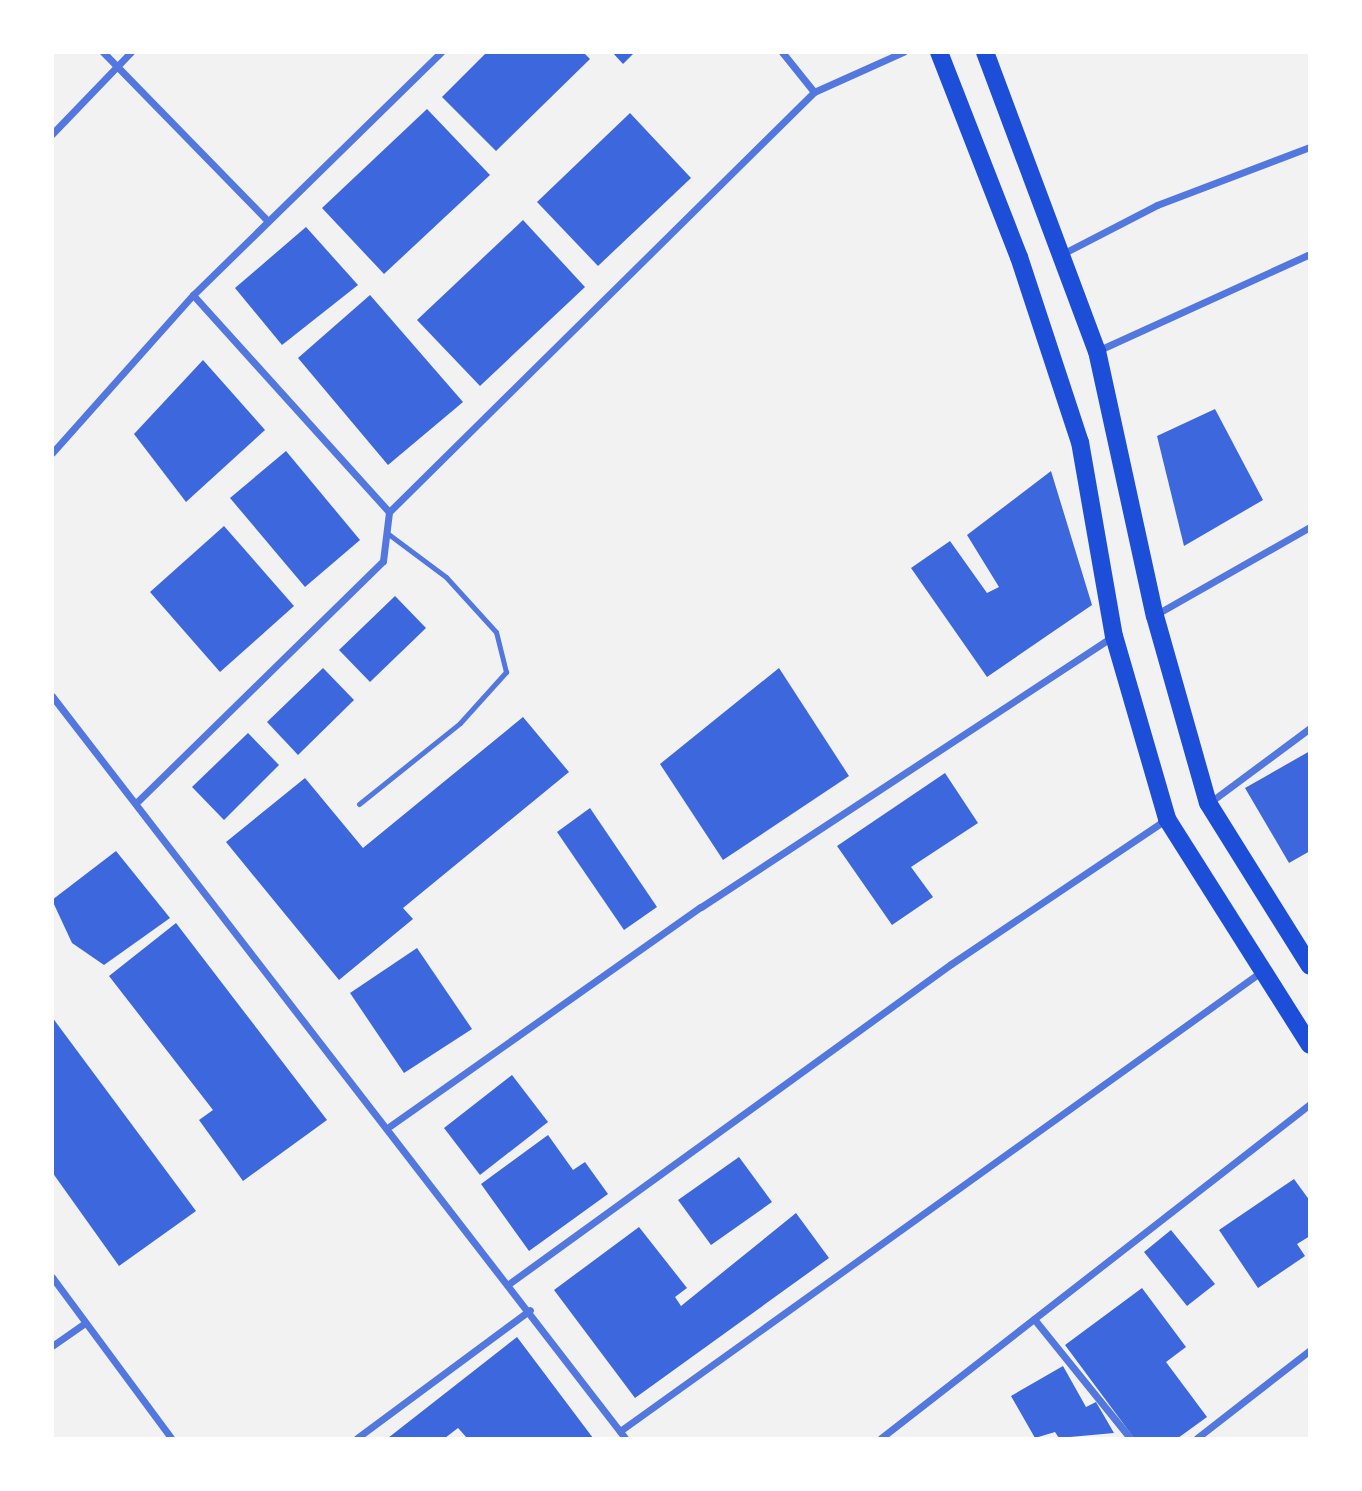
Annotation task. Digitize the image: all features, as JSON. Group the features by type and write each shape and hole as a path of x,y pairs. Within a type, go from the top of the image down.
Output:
{"main road":[{"path":"939,52 1019,257 1080,442 1114,636 1167,819 1261,972 1310,1045"},
{"path":"985,52 1064,253 1097,351 1154,616 1208,803 1310,966"}],"street":[{"path":"103,52 267,220"},
{"path":"52,134 131,52"},
{"path":"52,453 194,295 440,52"},
{"path":"782,52 814,92"},
{"path":"137,802 383,561 389,512 814,92 903,52"},
{"path":"1064,253 1157,205 1310,147"},
{"path":"1097,351 1310,254"},
{"path":"194,295 389,512"},
{"path":"1154,616 1310,527"},
{"path":"390,1126 701,907 1114,636"},
{"path":"52,696 390,1126 625,1438"},
{"path":"1208,803 1310,728"},
{"path":"510,1283 951,964 1167,819"},
{"path":"620,1431 1261,972"},
{"path":"881,1438 1310,1104"},
{"path":"52,1277 171,1438"},
{"path":"357,1438 530,1310"},
{"path":"1034,1319 1130,1438"},
{"path":"52,1346 85,1323"},
{"path":"1197,1438 1310,1350"}],"lane":[{"path":"359,804 460,723 506,672 496,632 446,577 387,533"}],"building":[{"path":"487,52 583,52 590,59 496,151 442,97"},
{"path":"612,52 635,52 623,64"},
{"path":"427,109 490,175 384,274 322,208"},
{"path":"630,113 691,178 598,266 537,202"},
{"path":"523,220 585,287 480,386 417,320"},
{"path":"306,227 358,285 282,345 235,288"},
{"path":"370,295 463,402 388,465 298,358"},
{"path":"203,360 265,430 186,502 134,434"},
{"path":"1215,409 1263,500 1184,546 1157,436"},
{"path":"286,451 360,540 305,587 230,498"},
{"path":"1051,471 1092,605 987,677 911,568 950,541 987,593 999,587 967,535"},
{"path":"224,526 294,606 220,672 150,592"},
{"path":"395,596 426,628 370,682 339,650"},
{"path":"323,668 354,700 298,755 267,722"},
{"path":"779,668 849,776 723,860 660,764"},
{"path":"523,717 569,772 403,908 413,919 339,980 226,842 305,778 363,848"},
{"path":"248,733 279,765 224,820 192,787"},
{"path":"1310,751 1310,851 1289,863 1245,788"},
{"path":"945,773 978,823 911,867 933,897 892,925 837,846"},
{"path":"590,808 657,907 624,930 557,832"},
{"path":"116,851 170,918 104,965 72,943 52,900"},
{"path":"176,923 327,1120 243,1181 199,1120 213,1110 109,976"},
{"path":"417,948 472,1029 404,1073 350,993"},
{"path":"52,1017 196,1211 119,1266 52,1172"},
{"path":"512,1075 548,1122 480,1175 444,1128"},
{"path":"548,1135 573,1170 585,1162 608,1194 529,1251 481,1184"},
{"path":"739,1157 772,1202 711,1245 678,1200"},
{"path":"1294,1179 1310,1201 1310,1236 1297,1244 1305,1256 1258,1288 1219,1230"},
{"path":"796,1213 829,1258 635,1398 554,1290 639,1227 687,1288 675,1297 681,1306"},
{"path":"1171,1230 1215,1284 1187,1306 1144,1252"},
{"path":"1142,1288 1186,1347 1166,1362 1207,1417 1178,1438 1134,1438 1065,1345"},
{"path":"517,1337 593,1438 467,1438 458,1428 445,1438 388,1438"},
{"path":"1063,1366 1086,1407 1096,1402 1114,1433 1059,1438 1055,1432 1035,1438 1011,1396"}]}
